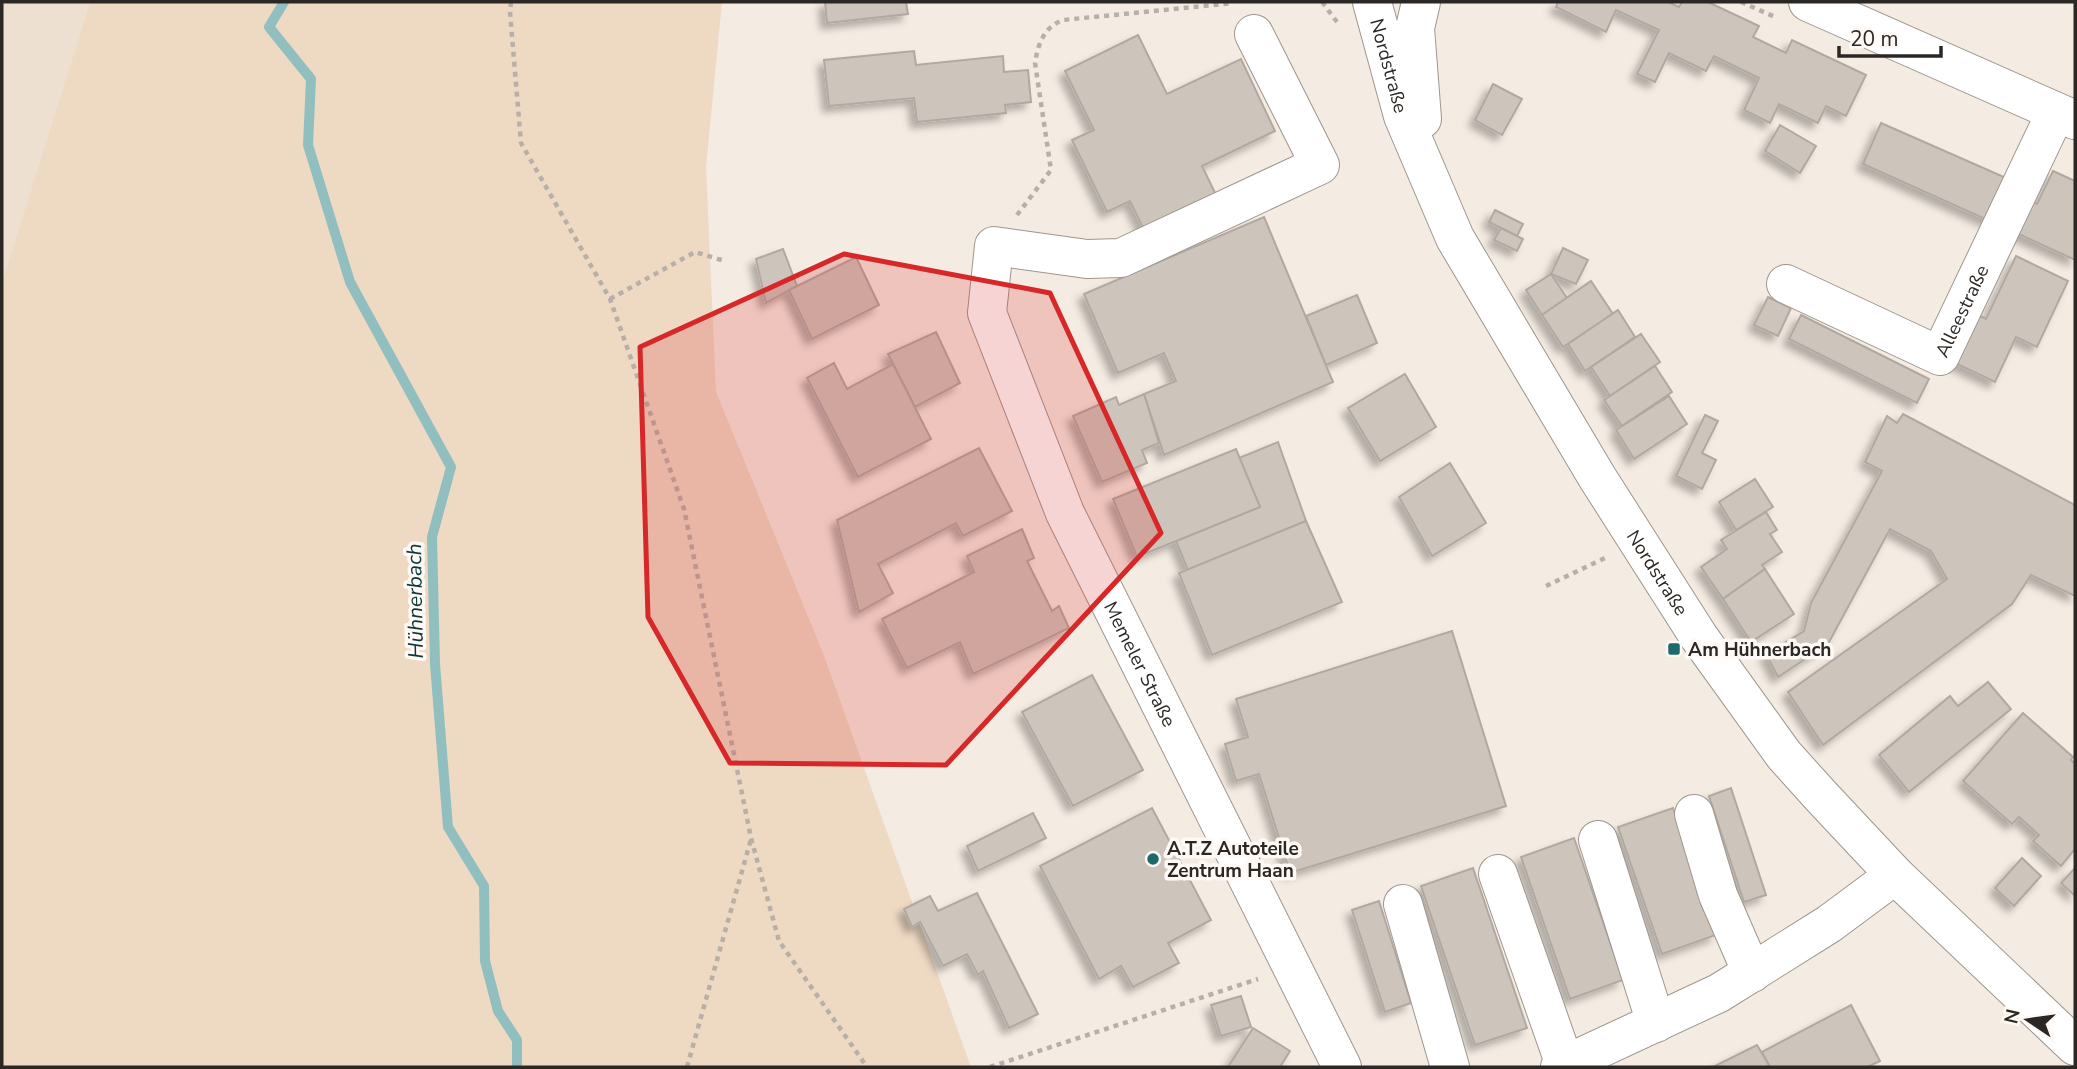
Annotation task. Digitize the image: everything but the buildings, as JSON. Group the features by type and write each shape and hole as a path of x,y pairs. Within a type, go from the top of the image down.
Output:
{"street":[{"name":"Nordstraße","path":"1372,2 1403,116 1455,238 1597,477 1699,637 1784,755 1895,875 2075,1046"},
{"name":"Nordstraße","path":"1421,2 1415,28 1426,170"},
{"name":"Alleestraße","path":"1786,284 1940,356 2066,116 1808,2"},
{"path":"994,246 1087,259 1121,258 1320,165 1246,18"},
{"name":"Memeler Straße","path":"994,246 987,313 1065,513 1342,1067"},
{"path":"1694,814 1718,895 1752,973"},
{"path":"1598,840 1656,1023"},
{"path":"1498,874 1562,1066 1719,993 1829,924 1895,875"},
{"path":"1403,904 1450,1067"}],"path":[{"path":"512,2 510,12 522,143 610,299 684,509 751,838 779,941 867,1067"},
{"path":"994,246 1051,170 1035,63 1038,47 1051,25 1063,20 1246,18"},
{"path":"610,299 695,252 725,261"},
{"path":"1546,586 1611,555"},
{"path":"687,1067 751,838"},
{"path":"990,1067 1292,968"}],"highlighted area":[{"path":"844,254 1050,293 1161,533 946,765 730,763 648,617 640,347"}],"shaded area":[{"path":"2,2 90,2 2,282"},
{"path":"90,2 722,2 706,167 716,392 823,653 971,1067 2,1067 2,282"}],"waterway":[{"name":"Hühnerbach","path":"284,2 269,27 311,79 308,145 350,282 451,467 432,537 435,664 448,827 484,886 485,961 498,1011 517,1040 517,1067"}],"place":[{"name":"Am Hühnerbach","path":"1674,649"},
{"name":"A.T.Z Autoteile Zentrum Haan","path":"1153,859"}]}
